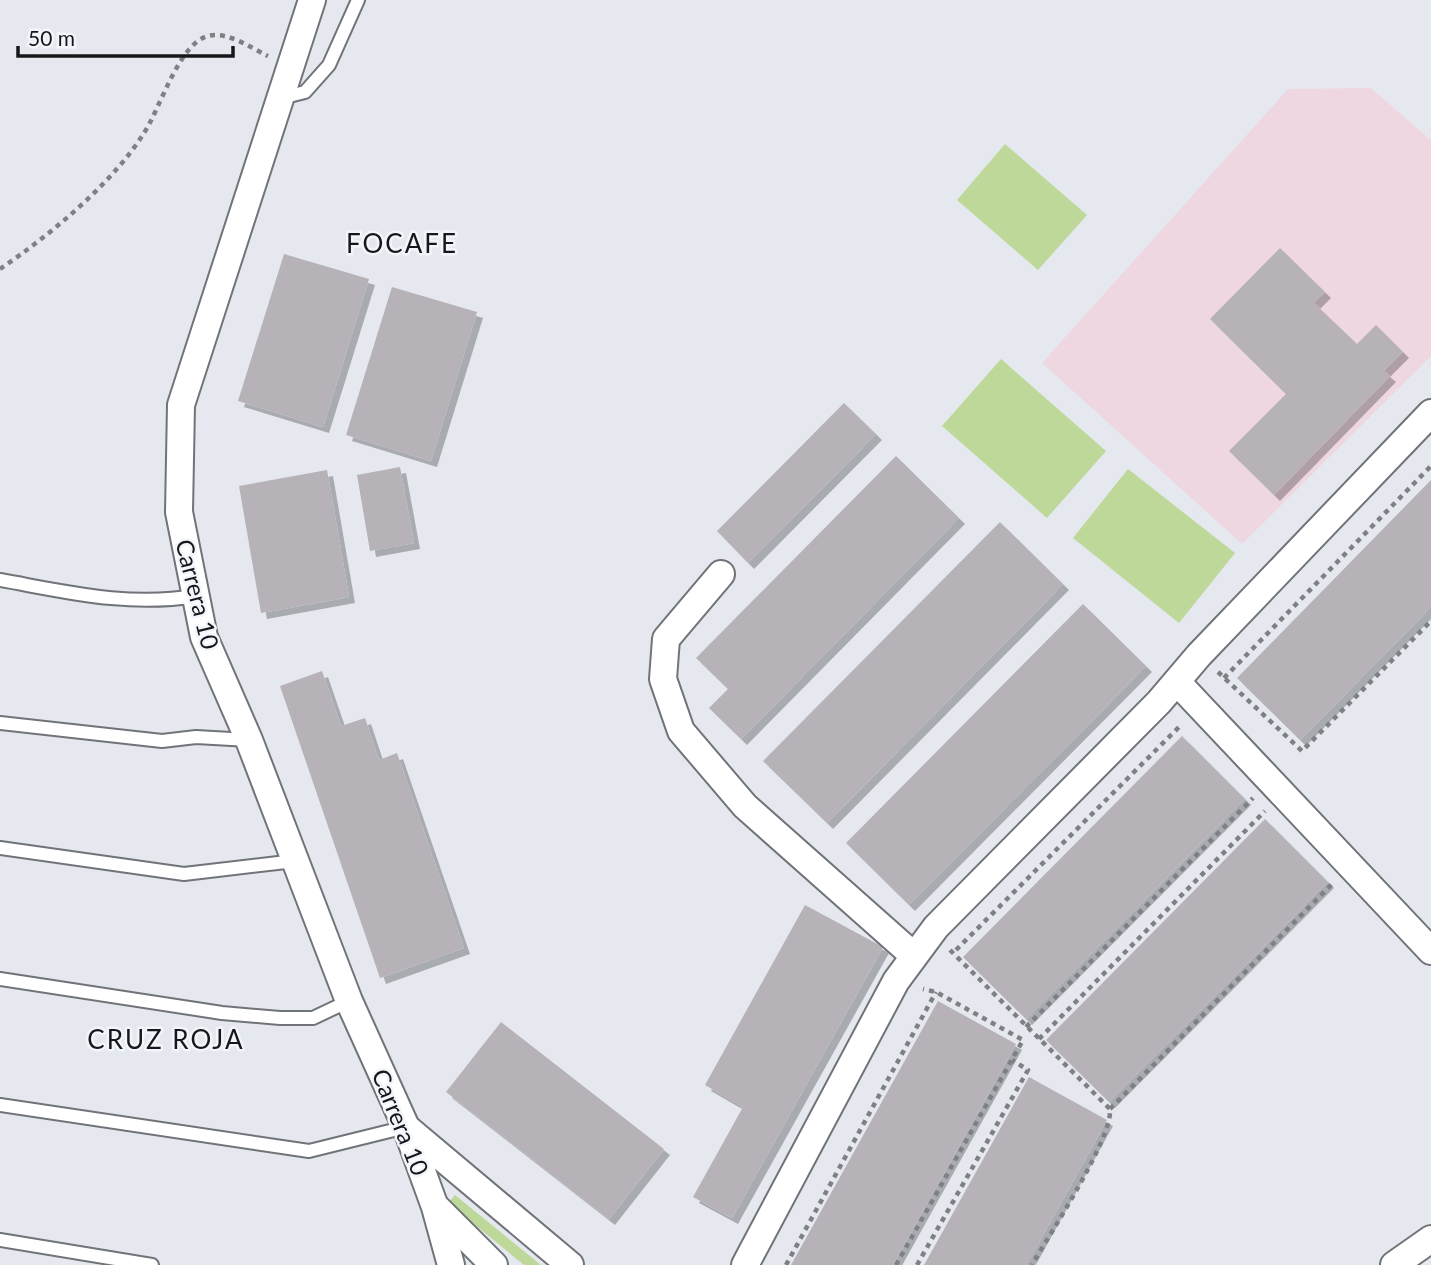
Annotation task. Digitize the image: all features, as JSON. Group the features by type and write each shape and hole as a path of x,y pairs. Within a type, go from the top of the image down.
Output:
{"street":[{"name":"Carrera 10","path":"312,0 181,405 179,512 204,637 249,740 349,1001 406,1127 435,1207 451,1265"},
{"path":"745,1265 896,981 936,927 1177,682 1199,655 1431,413"},
{"path":"721,573 666,639 663,679 681,731 745,806 914,955"},
{"path":"1177,682 1431,951"},
{"path":"406,1127 570,1265"},
{"path":"435,1207 494,1265"},
{"path":"1394,1265 1431,1239"}],"lane":[{"path":"281,98 305,92 329,65 358,0"},
{"path":"0,580 114,601 157,602 196,596"},
{"path":"0,723 162,741 196,737 249,740"},
{"path":"0,848 184,874 295,861"},
{"path":"0,979 222,1013 281,1018 313,1018 349,1001"},
{"path":"0,1105 309,1151 406,1127"},
{"path":"0,1240 152,1265"}],"path":[{"path":"0,270 52,229 117,168 145,133 184,56 193,44 208,36 228,36 275,59 295,52"},
{"path":"1224,678 1431,466"},
{"path":"1199,655 1302,751 1431,621"},
{"path":"952,954 1180,726"},
{"path":"1026,1027 1254,798"},
{"path":"1039,1039 1266,810"},
{"path":"1110,1109 1337,880"},
{"path":"936,927 952,954 1110,1109 1111,1121 1100,1146 1032,1265"},
{"path":"896,981 936,992 1023,1041 896,1265"},
{"path":"786,1265 936,992"},
{"path":"917,1265 1028,1070 1012,1060"}],"shaded area":[{"path":"1371,88 1431,140 1431,356 1242,544 1042,363 1288,89"}],"green space":[{"path":"1005,144 1087,215 1038,270 957,200"},
{"path":"1001,359 1106,451 1047,518 942,426"},
{"path":"1128,469 1235,553 1179,623 1073,538"},
{"path":"455,1195 541,1265 524,1265 448,1203"}],"building":[{"path":"1280,248 1325,292 1314,303 1357,344 1376,325 1403,352 1384,371 1390,376 1274,495 1229,451 1286,394 1210,319"},
{"path":"284,254 369,279 323,427 238,401"},
{"path":"392,287 477,312 431,461 346,435"},
{"path":"844,403 876,434 748,563 717,531"},
{"path":"896,456 959,518 741,739 709,708 728,689 696,658"},
{"path":"400,467 414,543 370,551 357,475"},
{"path":"327,470 349,597 261,613 239,486"},
{"path":"1431,480 1431,607 1300,740 1237,678"},
{"path":"1000,522 1063,584 827,823 763,761"},
{"path":"1083,604 1146,666 909,905 846,843"},
{"path":"322,671 341,726 365,718 379,760 397,753 464,948 380,978 280,686"},
{"path":"1182,736 1245,799 1026,1019 963,957"},
{"path":"1265,819 1328,882 1109,1102 1046,1040"},
{"path":"805,905 883,947 732,1218 693,1197 743,1107 705,1085"},
{"path":"938,1001 1016,1044 893,1265 791,1265"},
{"path":"501,1022 664,1149 609,1219 446,1092"},
{"path":"1029,1077 1107,1120 1032,1255 1026,1265 924,1265"}],"district":[{"name":"FOCAFE","path":"402,243"},
{"name":"CRUZ ROJA","path":"166,1039"}]}
